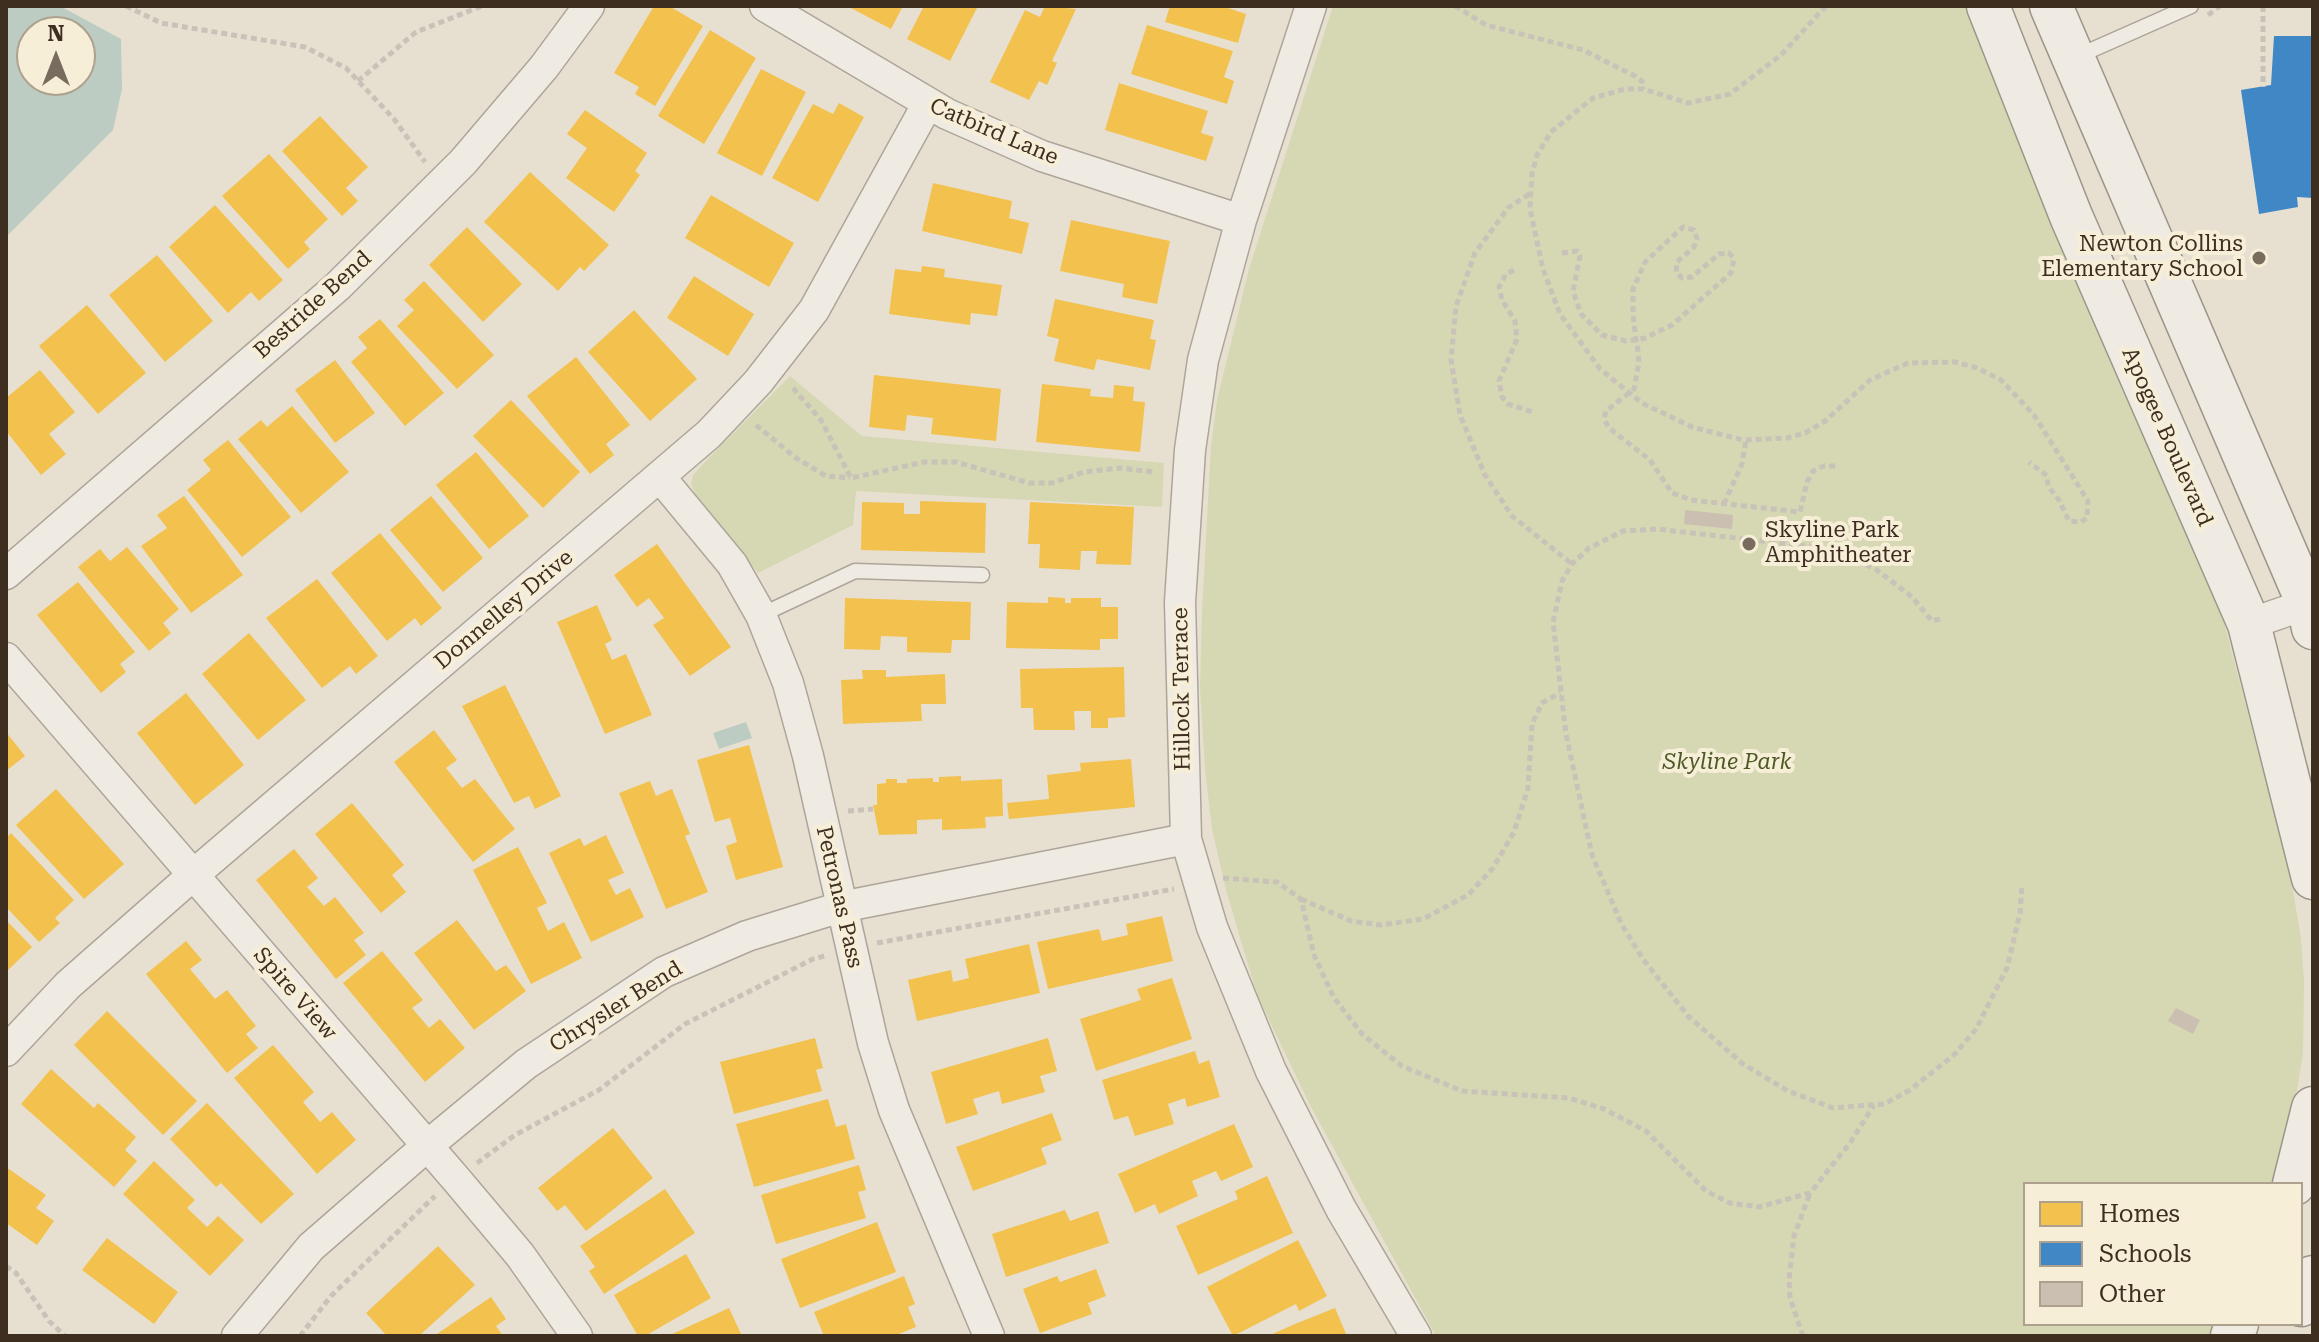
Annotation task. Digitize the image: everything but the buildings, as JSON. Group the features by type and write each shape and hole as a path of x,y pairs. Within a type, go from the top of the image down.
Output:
{"street":[{"name":"Bestride Bend","path":"6,574 337,287 463,162 544,67 589,6"},
{"name":"Catbird Lane","path":"765,6 927,105 1042,156 1241,220"},
{"name":"Hillock Terrace","path":"1311,6 1241,220 1203,360 1190,450 1180,602 1186,839 1212,927 1271,1071 1341,1209 1416,1336"},
{"name":"Apogee Boulevard","path":"1988,6 2071,216 2249,624 2313,878"},
{"path":"2051,6 2311,612 2249,624"},
{"name":"Donnelley Drive","path":"6,1051 68,985 192,876 709,434 758,382 814,310 927,105"},
{"name":"Petronas Pass","path":"660,477 732,564 761,615 788,683 873,1043 894,1110 989,1336"},
{"name":"Spire View","path":"6,658 520,1255 577,1336"},
{"name":"Chrysler Bend","path":"237,1336 311,1247 427,1146 526,1064 664,972 747,936 841,907 1186,839"},
{"path":"2294,1182 2313,1108"},
{"path":"2303,1300 2313,1277"}],"lane":[{"path":"2074,58 2191,6"},
{"path":"761,615 855,571 982,575"}],"path":[{"path":"126,6 161,23 305,47 346,68 430,166"},
{"path":"358,81 416,32 482,6"},
{"path":"1455,6 1486,25 1583,50 1635,76 1642,81 1643,89"},
{"path":"1826,6 1781,55 1730,94 1688,103 1643,89 1593,98 1564,119 1537,155 1530,193 1539,255 1560,314 1585,351 1630,395 1692,427 1746,440 1787,438 1805,433 1825,421 1870,380 1888,369 1929,360 1955,362 2001,380 2017,394 2057,449 2088,501 2087,518 2081,522 2069,521 2048,486 2047,476 2029,462"},
{"path":"2263,6 2263,87"},
{"path":"1530,193 1508,208 1475,253 1456,306 1451,360 1460,415 1485,475 1512,516 1572,564"},
{"path":"1562,253 1579,253 1574,298 1588,323 1602,335 1636,340 1672,325 1731,273 1735,265 1732,255 1719,254 1692,277 1682,278 1676,272 1677,262 1697,243 1697,234 1689,227 1678,231 1645,262 1635,280 1632,302 1636,340 1639,362 1630,395 1606,411 1604,419 1609,428 1640,449 1672,493 1691,500 1800,512 1813,471 1824,466 1839,466"},
{"path":"1514,270 1506,274 1499,287 1502,300 1515,321 1517,339 1499,381 1502,397 1508,404 1532,412"},
{"path":"793,388 821,420 851,478"},
{"path":"756,425 796,458 826,476 851,478 924,462 956,462 1029,483 1052,483 1084,472 1120,468 1154,472"},
{"path":"1724,504 1742,464 1746,440"},
{"path":"1940,619 1932,621 1912,597 1877,570 1855,559 1815,547 1640,529 1606,537 1572,564 1554,611 1560,693 1575,783 1592,855 1622,925 1650,969 1688,1016 1743,1064 1788,1091 1833,1108 1874,1105 1910,1090 1955,1054 1976,1029 2007,968 2020,913 2022,884"},
{"path":"1232,876 1277,882 1301,899 1351,921 1381,925 1423,919 1468,895 1493,868 1514,832 1528,788 1532,724 1542,703 1560,693"},
{"path":"843,811 873,809"},
{"path":"866,946 1175,889"},
{"path":"1301,899 1314,955 1334,998 1363,1035 1402,1066 1462,1091 1499,1096 1569,1098 1604,1109 1646,1131 1706,1191 1730,1203 1759,1207 1779,1205 1810,1193"},
{"path":"468,1169 515,1135 599,1090 685,1024 813,959 829,955"},
{"path":"1803,1336 1790,1298 1794,1236 1810,1193 1850,1143 1874,1105"},
{"path":"300,1336 331,1296 438,1194"},
{"path":"6,1266 16,1273 49,1321 65,1336"}],"green space":[{"name":"Skyline Park","path":"1333,6 1972,6 2221,611 2290,873 2301,938 2304,982 2303,1053 2294,1109 2275,1182 2023,1182 2023,1326 2215,1326 2211,1336 1436,1336 1311,1107 1257,995 1226,890 1212,829 1200,688 1211,446 1217,400 1249,269"},
{"path":"790,376 862,436 1164,463 1162,507 856,491 853,525 758,573 697,497 691,484 693,475 703,464"}],"shaded area":[{"path":"6,6 60,6 78,16 16,16 16,96 96,96 96,25 121,39 122,89 113,130 6,237"},
{"path":"746,722 752,738 719,749 713,733"}],"place":[{"name":"Newton Collins Elementary School","path":"2259,258"},
{"name":"Skyline Park Amphitheater","path":"1749,544"}]}
